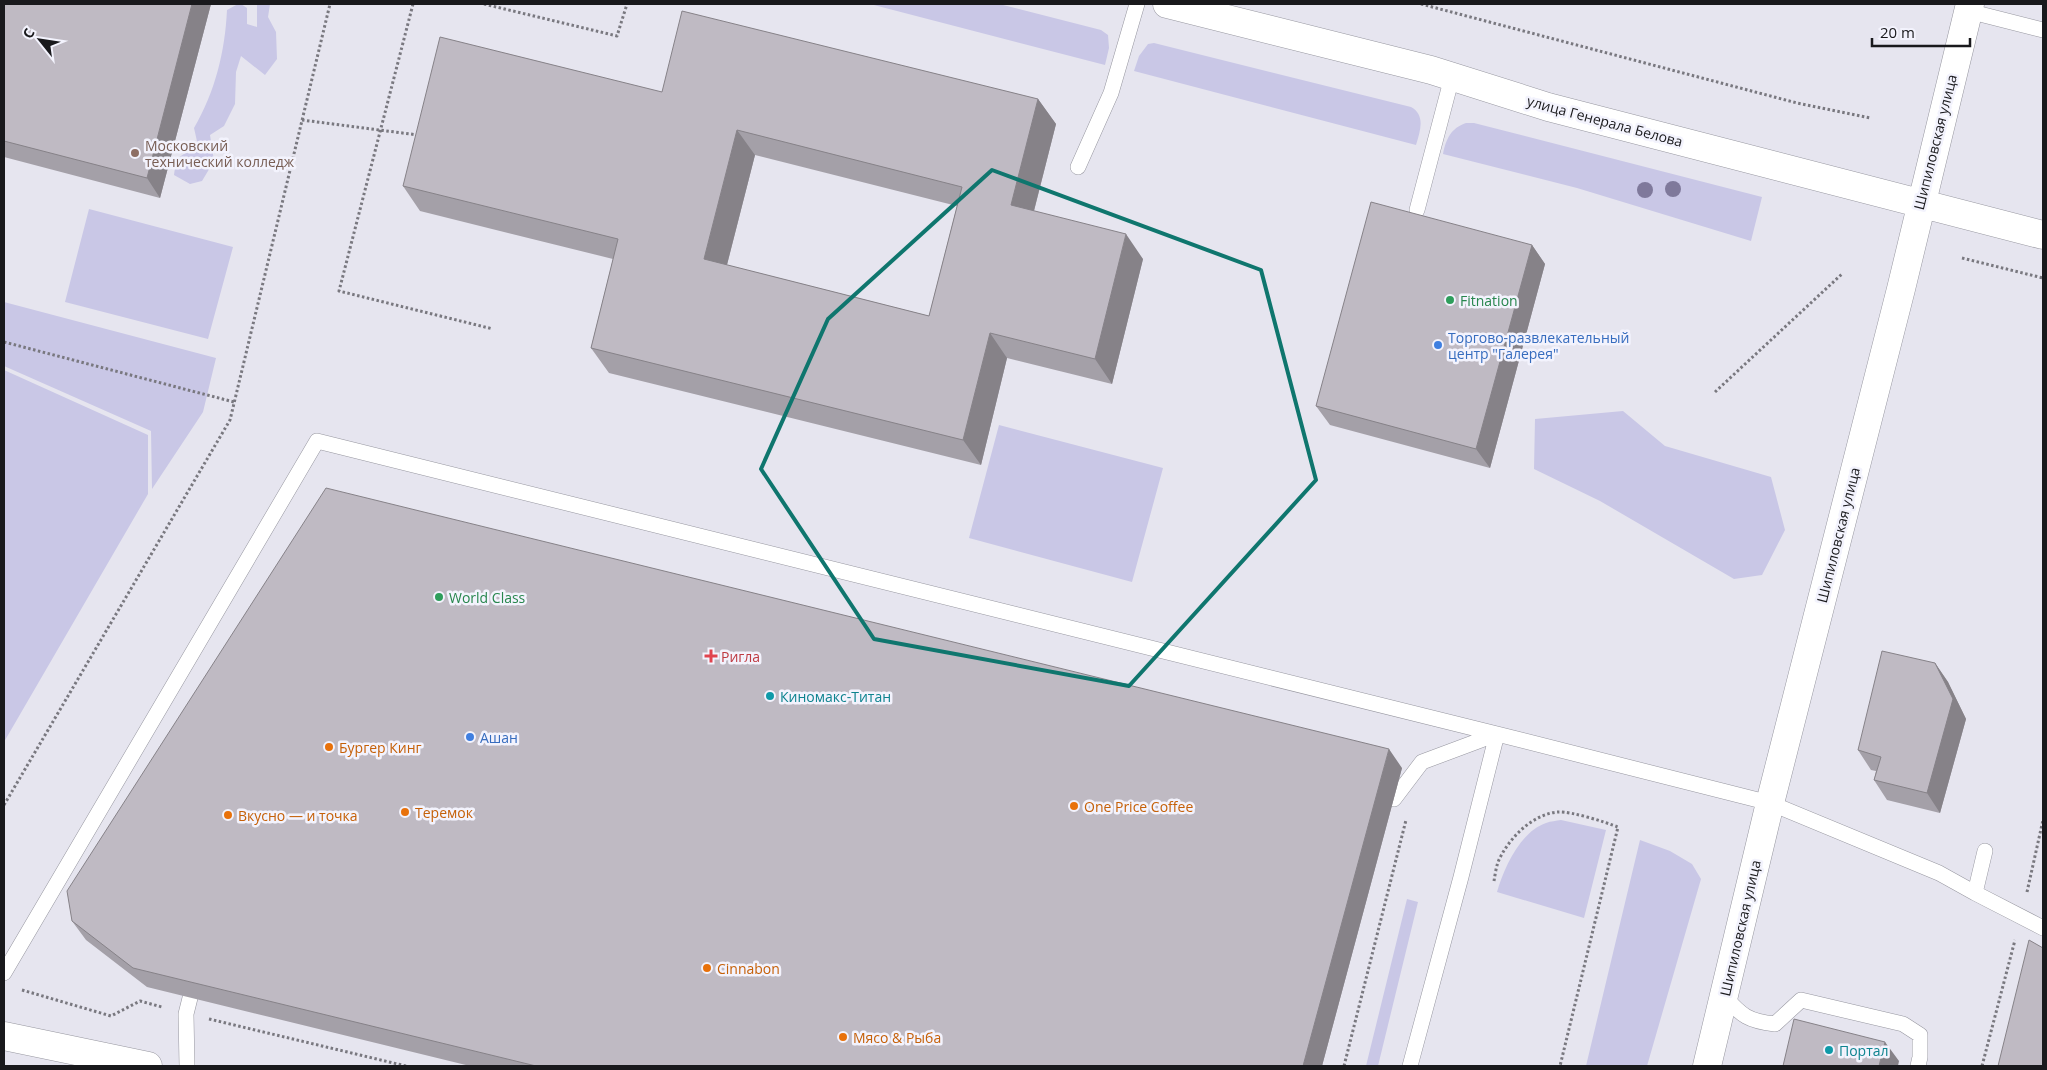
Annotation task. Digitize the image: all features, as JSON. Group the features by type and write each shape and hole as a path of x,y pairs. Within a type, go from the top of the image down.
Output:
{"main road":[{"name":"улица Генерала Белова","path":"1168,4 1452,77 1548,107 2043,235"},
{"name":"Шипиловская улица","path":"1707,1066 1770,802 1901,289 1920,204 1969,8"},
{"path":"4,1036 148,1066"}],"lane":[{"path":"1078,166 1111,93 1137,4"},
{"path":"1969,8 2043,30"},
{"path":"1417,210 1452,77"},
{"path":"4,973 317,441 1770,802 1939,873 2043,928"},
{"path":"1394,799 1422,762 1497,734"},
{"path":"1410,1066 1462,877 1497,734"},
{"path":"1975,893 1985,851"},
{"path":"1724,996 1737,1010 1753,1021 1775,1024 1801,1000 1903,1024 1920,1035 1918,1066"},
{"path":"188,1066 186,1014 190,998"}],"path":[{"path":"4,805 230,420 330,4"},
{"path":"413,4 339,291 493,329"},
{"path":"484,4 617,36 628,4"},
{"path":"1421,4 1797,103 1870,118"},
{"path":"302,120 381,129 419,136"},
{"path":"1962,258 2043,278"},
{"path":"1715,392 1842,273"},
{"path":"4,342 234,402"},
{"path":"1494,881 1498,862 1511,841 1528,824 1542,816 1559,812 1618,827 1560,1066"},
{"path":"1344,1066 1407,817"},
{"path":"1982,1066 2021,917 2043,820"}],"highlighted area":[{"path":"992,170 1261,270 1316,480 1129,686 874,639 761,469 828,319"}],"shaded area":[{"path":"238,4 247,8 247,24 257,27 257,4 270,4 268,17 276,32 277,59 265,75 241,56 236,72 235,104 224,126 210,135 214,161 202,181 190,184 174,175 176,164 180,156 199,150 194,128 208,100 218,71 224,41 227,10"},
{"path":"870,4 999,4 1101,30 1108,35 1109,48 1105,65"},
{"path":"1154,43 1411,107 1419,114 1421,124 1416,145 1134,71 1139,56 1148,44"},
{"path":"1466,123 1474,123 1762,197 1751,241 1577,188 1443,154 1450,135 1456,128"},
{"path":"89,209 233,247 208,339 65,302"},
{"path":"4,302 216,358 203,412 152,489 151,431 4,366"},
{"path":"4,370 148,435 148,494 4,742"},
{"path":"1623,411 1665,446 1771,477 1785,530 1762,575 1734,579 1600,501 1534,469 1535,419"},
{"path":"999,425 1163,468 1132,582 969,538"},
{"path":"1561,820 1606,830 1584,918 1497,892 1514,852 1528,834 1548,822"},
{"path":"1640,840 1670,851 1692,864 1701,879 1647,1066 1586,1066"},
{"path":"1407,899 1418,902 1378,1066 1366,1066"}],"building":[{"path":"4,4 192,4 147,178 4,141"},
{"path":"682,11 1038,99 1011,205 1126,234 1095,359 990,333 963,440 591,348 618,239 403,186 440,37 662,92","holes":["737,130 962,187 929,316 704,259"]},
{"name":"Торгово-развлекательный центр \"Галерея\"","path":"1371,202 1532,245 1476,449 1316,406"},
{"path":"326,488 1389,749 1303,1066 536,1066 133,968 72,921 67,891"},
{"path":"1882,651 1935,663 1953,699 1927,793 1874,780 1881,757 1858,750"},
{"path":"2029,940 2043,948 2043,1066 1998,1066"},
{"path":"1794,1019 1885,1042 1879,1066 1783,1066"}],"place":[{"name":"Московский технический колледж","path":"135,153"},
{"name":"Fitnation","path":"1450,300"},
{"name":"Торгово-развлекательный центр \"Галерея\"","path":"1438,345"},
{"name":"World Class","path":"439,597"},
{"name":"Ригла","path":"711,656"},
{"name":"Киномакс-Титан","path":"770,696"},
{"name":"Ашан","path":"470,737"},
{"name":"Бургер Кинг","path":"329,747"},
{"name":"One Price Coffee","path":"1074,806"},
{"name":"Теремок","path":"405,812"},
{"name":"Вкусно — и точка","path":"228,815"},
{"name":"Cinnabon","path":"707,968"},
{"name":"Мясо & Рыба","path":"843,1037"},
{"name":"Портал","path":"1829,1050"}]}
